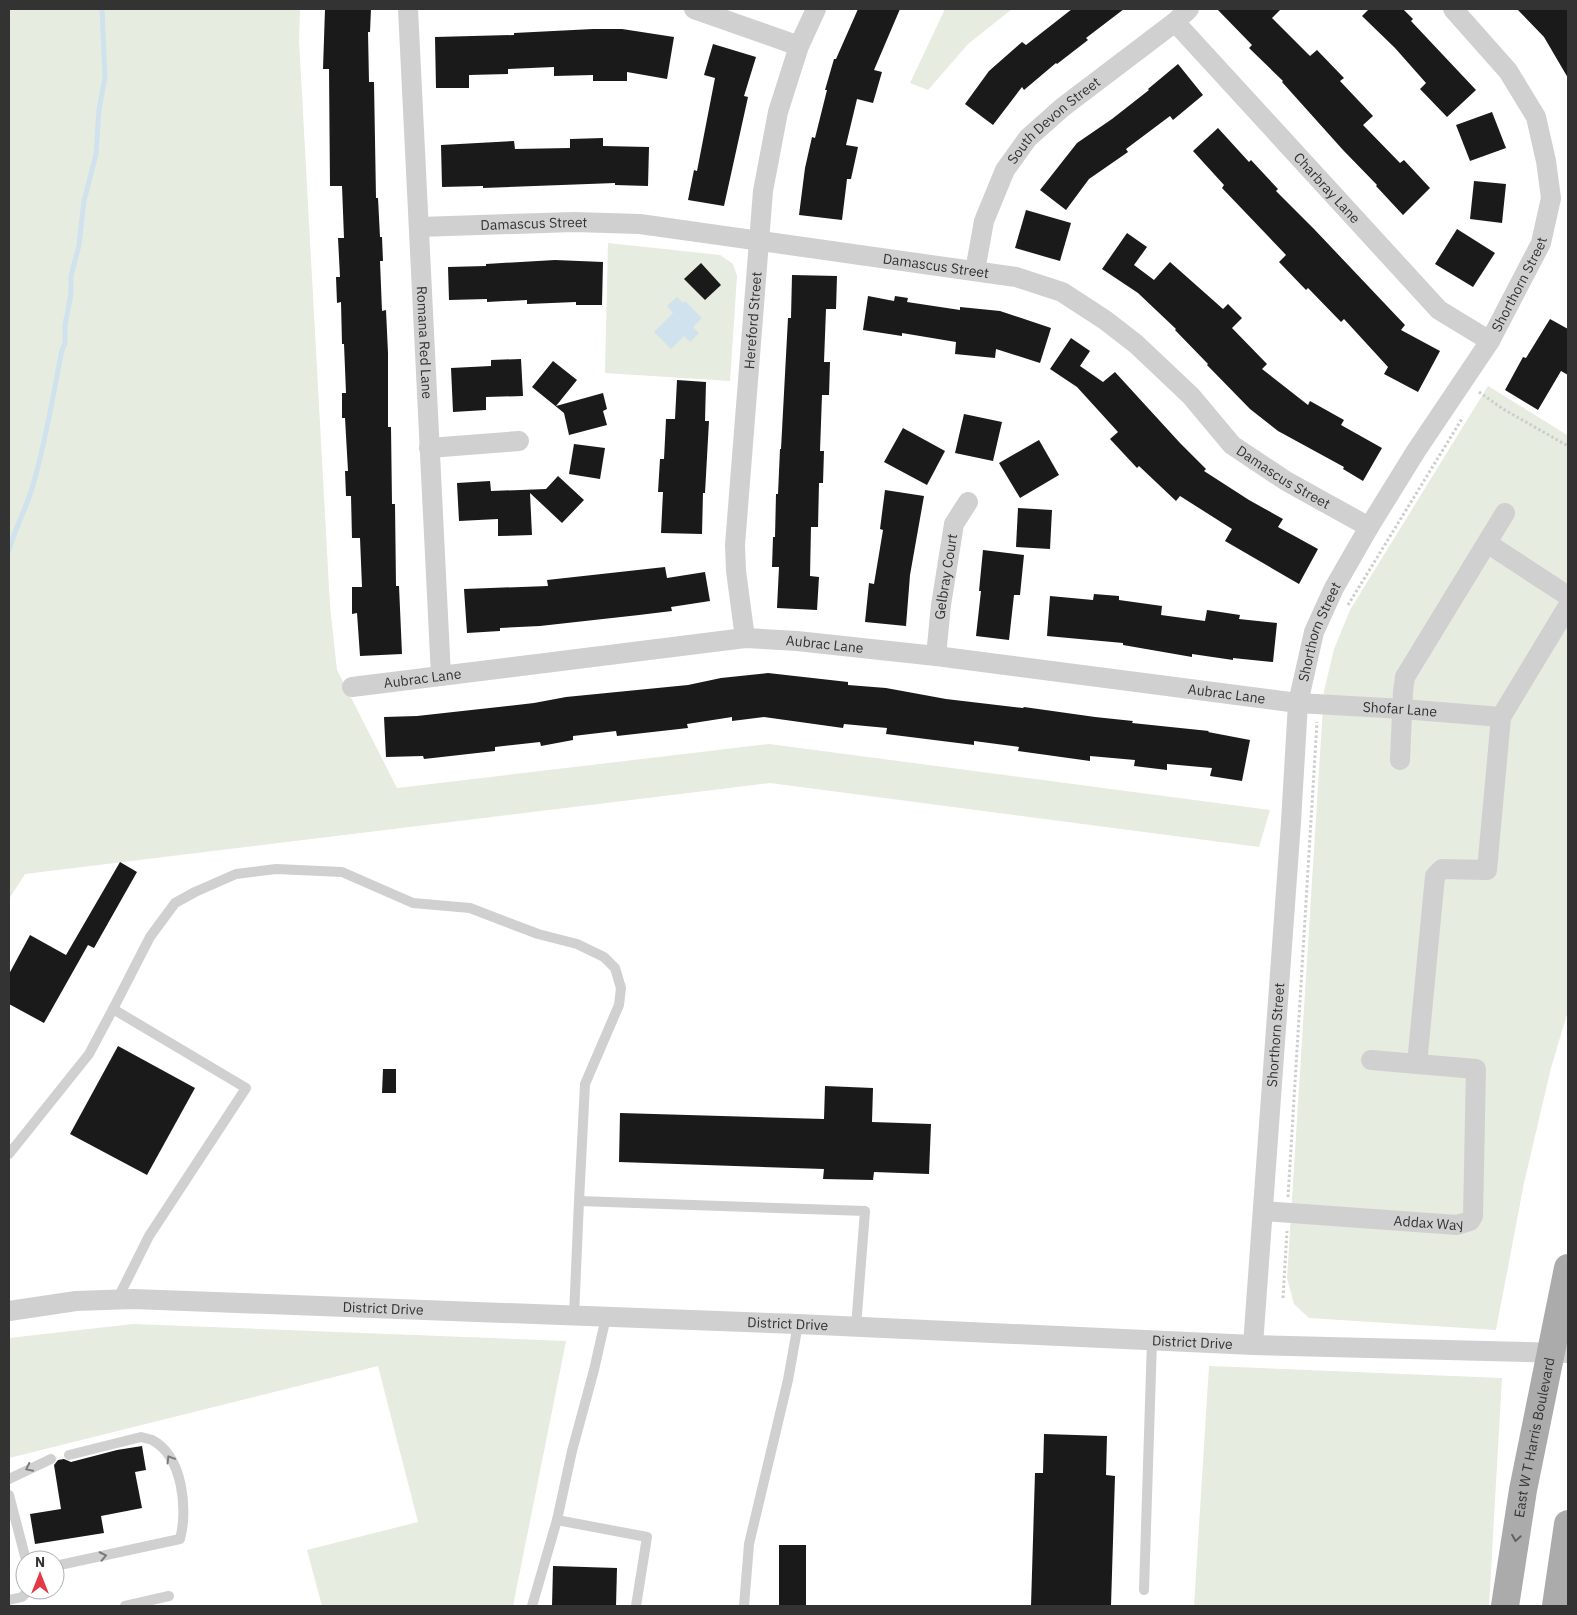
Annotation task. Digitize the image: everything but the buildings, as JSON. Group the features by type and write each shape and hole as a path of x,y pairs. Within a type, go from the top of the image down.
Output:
{"main road":[{"name":"East W T Harris Boulevard","path":"1505,1606 1523,1490 1559,1352 1568,1268"},
{"path":"1556,1606 1568,1524"}],"street":[{"name":"Romana Red Lane","path":"408,9 441,676"},
{"path":"694,9 799,46"},
{"name":"Hereford Street","path":"745,638 736,570 735,545 764,191 778,112 799,46 816,9"},
{"name":"Shorthorn Street","path":"1253,1344 1264,1210 1298,703 1314,632 1334,588 1369,527 1416,451 1490,341 1541,243 1551,198 1546,161 1536,117 1508,71 1453,9"},
{"name":"Charbray Lane","path":"1182,15 1438,310 1490,341"},
{"name":"South Devon Street","path":"975,271 984,221 1006,170 1028,138 1064,107 1182,15"},
{"name":"Damascus Street","path":"419,227 574,222 640,224 1016,277 1062,292 1105,320 1136,344 1191,396 1232,445 1286,481 1369,527"},
{"path":"429,448 519,441"},
{"name":"Gelbray Court","path":"936,656 941,605 954,524 968,502"},
{"path":"1400,760 1405,677 1505,513"},
{"path":"1487,543 1568,596"},
{"path":"1371,1060 1416,1064 1435,876 1442,869 1488,870 1501,717 1568,606"},
{"name":"Aubrac Lane","path":"352,687 745,638 797,641 936,656 1298,703"},
{"name":"Shofar Lane","path":"1298,703 1501,717"},
{"name":"Addax Way","path":"1264,1210 1457,1225 1470,1221 1473,1216 1476,1069 1416,1064"},
{"name":"District Drive","path":"9,1311 76,1301 117,1300 798,1324 1253,1344 1559,1352"}],"lane":[{"path":"9,1154 89,1054 150,937 175,903 195,892 236,874 276,869 342,872 413,903 470,908 538,934 577,944 604,957 615,968 621,988 619,1005 584,1084 574,1316"},
{"path":"113,1009 246,1088 149,1236 117,1300"},
{"path":"579,1201 865,1211 856,1327"},
{"path":"532,1606 557,1520 572,1451 606,1317"},
{"path":"744,1606 749,1544 788,1380 798,1324"},
{"path":"1144,1590 1152,1340"},
{"path":"65,1564 180,1539 185,1510 181,1483 175,1467 166,1452 153,1441 141,1437 69,1455"},
{"path":"9,1478 51,1459"},
{"path":"9,1495 23,1550"},
{"path":"557,1520 647,1537 636,1606"},
{"path":"126,1606 169,1596"}],"path":[{"path":"1479,392 1503,409 1568,446"},
{"path":"1346,610 1465,413"},
{"path":"1283,1298 1318,704"}],"shaded area":[{"path":"9,9 300,9 299,40 330,606 337,670 397,788 769,744 1270,810 1259,847 770,783 25,874 9,899"},
{"path":"945,9 1012,9 968,44 928,90 910,83"},
{"path":"608,243 720,255 733,264 737,276 730,381 605,373"},
{"path":"1488,386 1568,434 1568,1011 1551,1068 1524,1183 1496,1330 1309,1318 1294,1304 1287,1278 1324,691 1334,649 1350,610"},
{"path":"133,1324 566,1341 513,1606 322,1606 307,1550 418,1522 378,1366 9,1458 9,1338"},
{"path":"1209,1366 1502,1378 1489,1606 1194,1606"}],"water":[{"path":"677,297 683,303 685,301 702,318 693,327 699,333 690,342 684,336 671,349 654,332 673,313 667,306"}],"waterway":[{"path":"9,550 38,468 62,350 65,344 65,325 71,294 71,276 79,245 84,201 96,154 99,110 105,77 102,9"}]}
